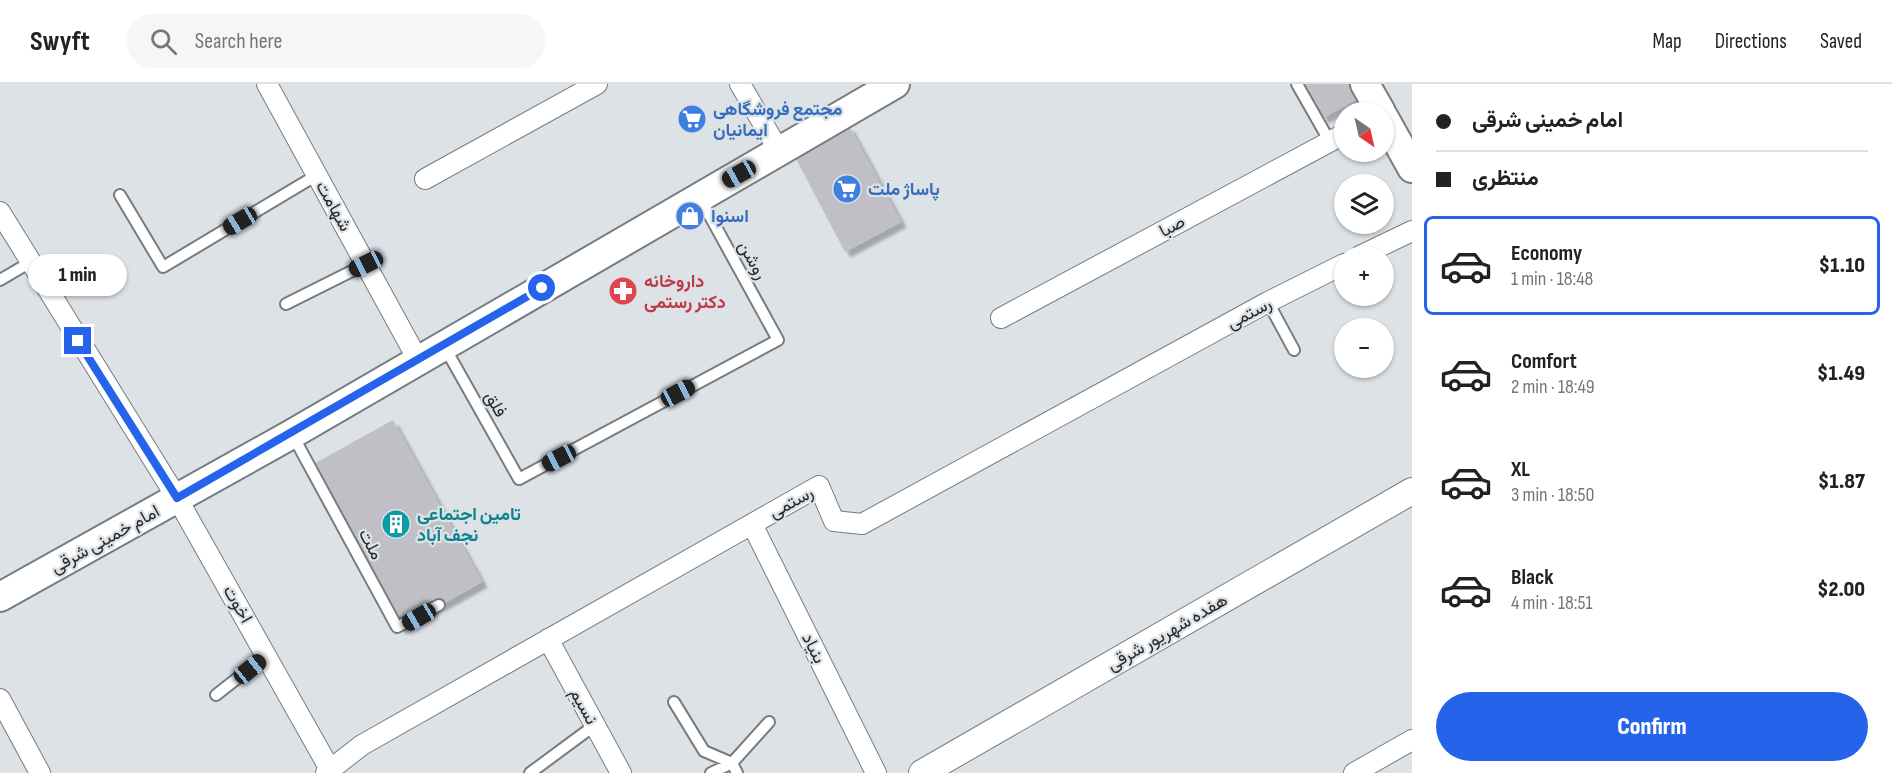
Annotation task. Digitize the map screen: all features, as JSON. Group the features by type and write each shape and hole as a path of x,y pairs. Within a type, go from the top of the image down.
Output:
{"main road":[{"path":"1365,84 1375,102"},
{"name":"امام خمینی شرقی","path":"0,597 292,434 699,196 779,152 888,86"},
{"path":"1394,136 1412,168"}],"street":[{"name":"شهامت","path":"267,84 418,360"},
{"path":"425,179 597,84"},
{"path":"740,84 779,152"},
{"name":"صبا","path":"1001,318 1334,140"},
{"name":"اخوت","path":"0,212 29,263 177,498 267,655 329,772"},
{"path":"1381,246 1412,231"},
{"name":"رستمی","path":"329,772 362,745 819,486 834,521 862,524 1268,302 1334,269"},
{"name":"هفده شهریور شرقی","path":"922,773 1412,491"},
{"name":"بنیاد","path":"752,524 876,773"},
{"name":"نسیم","path":"548,639 621,773"},
{"path":"0,699 40,773"},
{"path":"1354,773 1412,740"}],"lane":[{"path":"1297,84 1334,134"},
{"path":"120,195 163,267 317,175"},
{"name":"روشن","path":"519,479 778,340 699,196"},
{"path":"0,280 29,263"},
{"path":"286,304 366,264"},
{"path":"1268,302 1294,350"},
{"name":"فلق","path":"444,346 519,479"},
{"name":"ملت","path":"292,434 397,627 400,628 439,606"},
{"path":"216,695 267,655"},
{"path":"674,702 704,751 735,768"},
{"path":"711,773 735,768 769,722"},
{"path":"530,773 595,726"}],"building":[{"path":"1304,84 1360,84 1366,94 1352,102 1334,102 1334,112 1323,118"},
{"name":"پاساژ ملت","path":"849,126 901,222 845,252 794,155"},
{"name":"تامین اجتماعی نجف آباد","path":"393,420 482,582 400,628 310,466"}],"place":[{"name":"مجتمع فروشگاهی ایمانیان","path":"692,119"},
{"name":"پاساژ ملت","path":"847,189"},
{"name":"اسنوا","path":"690,216"},
{"name":"داروخانه دکتر رستمی","path":"623,291"},
{"name":"تامین اجتماعی نجف آباد","path":"396,524"}],"route":[{"path":"78,341 177,498 292,434 542,288"}]}
